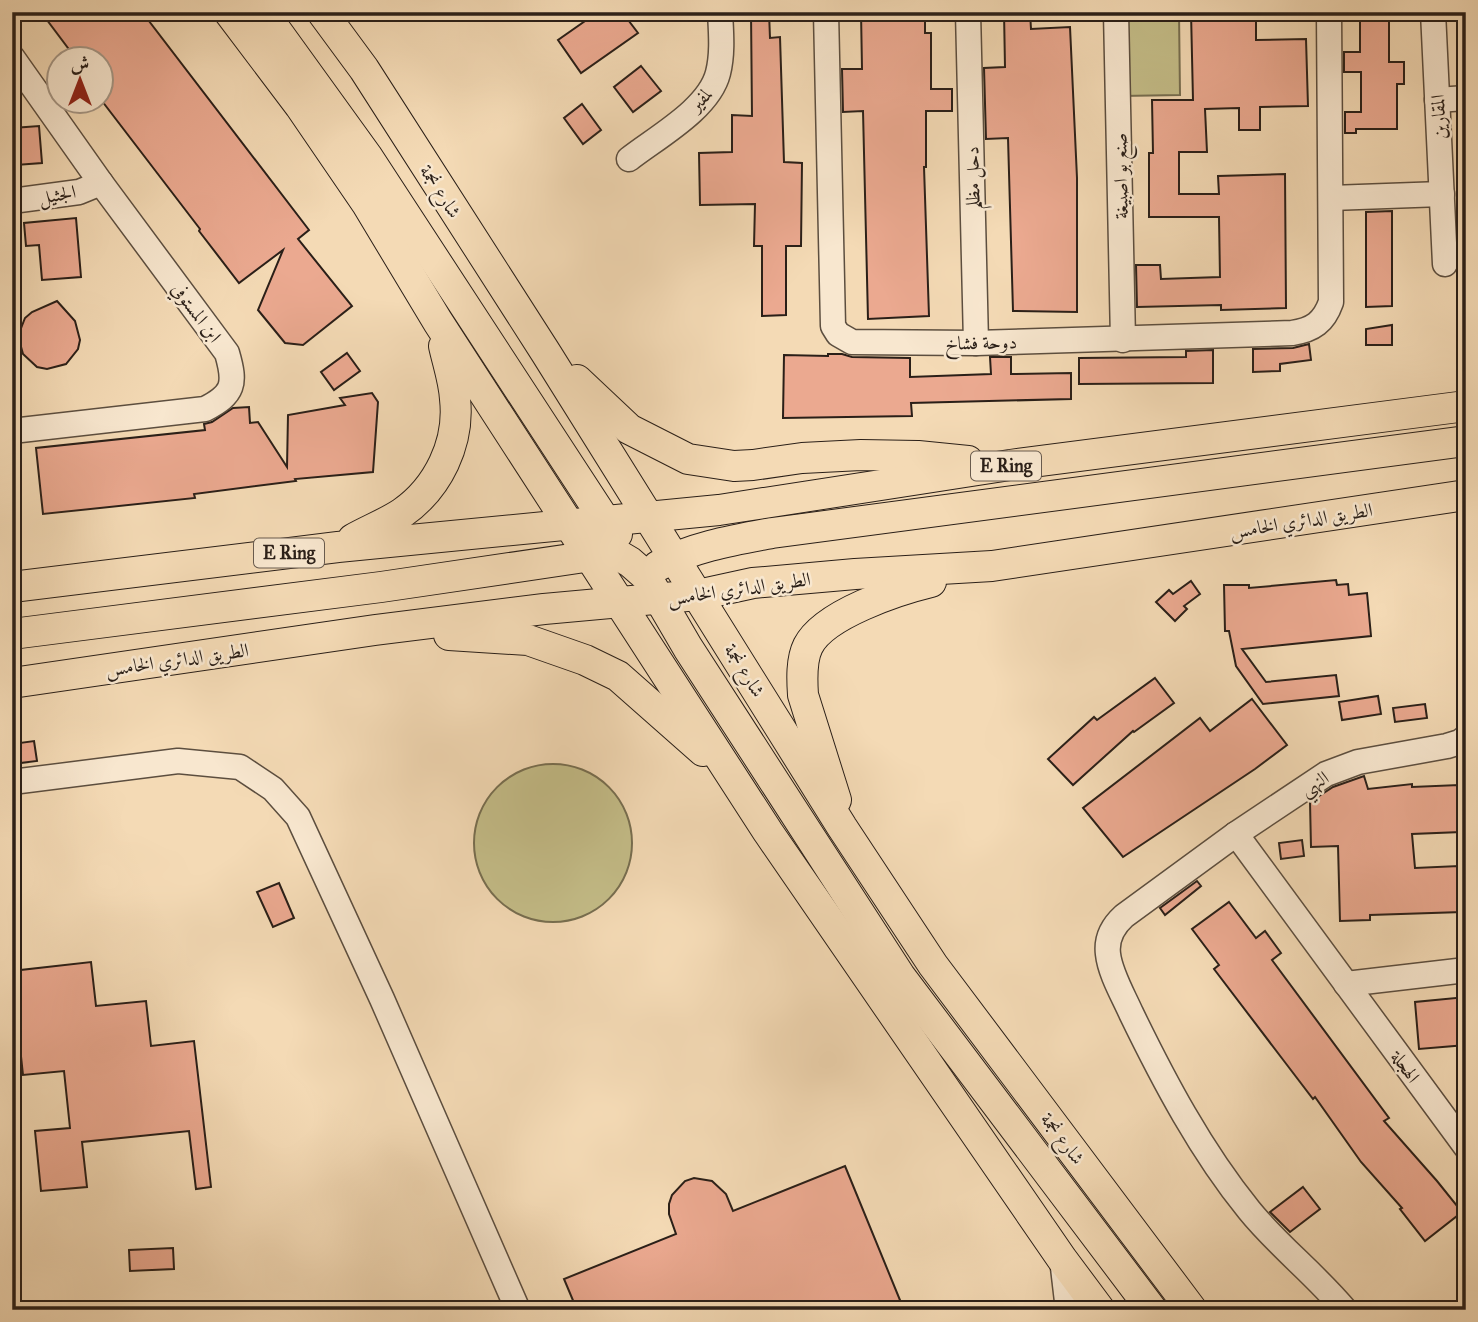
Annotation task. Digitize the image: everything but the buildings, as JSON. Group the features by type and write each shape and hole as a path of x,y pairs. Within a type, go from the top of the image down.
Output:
{"main road":[{"path":"229,12 300,106 367,204 438,322 567,525 610,552 698,595"},
{"path":"263,12 367,156 606,522 620,603 768,832 1062,1259 1100,1310"},
{"name":"شارع نجمة","path":"322,12 364,69 649,518 659,575 688,648 900,976 1152,1310"},
{"path":"338,547 402,512 426,490 444,464 455,423 456,401 438,322"},
{"path":"546,352 629,429 688,458 718,464 753,465 802,458 890,454 1010,465"},
{"name":"E Ring","path":"12,587 338,547 719,510 1010,465 1466,406"},
{"name":"الطريق الدائري الخامس","path":"12,683 375,630 620,603 659,575 738,540 772,533 1466,441"},
{"name":"الطريق الدائري الخامس","path":"698,595 753,583 992,566 1466,495"},
{"path":"12,634 610,552 649,518"},
{"path":"842,827 819,741 803,695 802,677 808,646 825,628 883,596 992,566"},
{"name":"شارع نجمة","path":"698,595 842,827 933,965 1192,1310"},
{"path":"375,630 528,640 585,660 618,676 732,776"}],"street":[{"name":"لمفير","path":"629,159 702,103 712,90 721,57 720,12"},
{"name":"دوحة فشاخ","path":"825,12 833,326 838,334 852,342 976,343 1292,333 1306,331 1319,324 1327,314 1331,302 1329,12"},
{"name":"دحل مظلم","path":"968,12 976,343"},
{"name":"صنع بو اصبيغة","path":"1116,12 1123,340"},
{"name":"المقارين","path":"1433,12 1445,264"},
{"name":"ابن المستوفي","path":"12,57 101,183 227,352 233,371 232,388 222,400 205,409 12,431"},
{"path":"1437,100 1466,98"},
{"name":"الجثيل","path":"12,201 79,192 101,183"},
{"path":"1331,198 1442,194"},
{"name":"النهي","path":"1345,1310 1311,1271 1272,1237 1215,1164 1151,1052 1110,963 1108,942 1116,923 1236,834 1326,774 1358,762 1447,746 1466,737"},
{"path":"12,782 178,761 240,767 273,789 298,817 388,1012 518,1310"},
{"name":"الهجلة","path":"1236,834 1466,1147"},
{"path":"1346,984 1466,970"},
{"path":"1062,1259 1068,1310"}],"shaded area":[{"path":"1121,12 1179,12 1180,95 1122,96"},
{"path":"553,764 583,770 609,787 626,813 632,843 626,873 609,899 583,916 553,922 523,916 497,899 480,873 474,843 480,813 497,787 523,770"}]}
